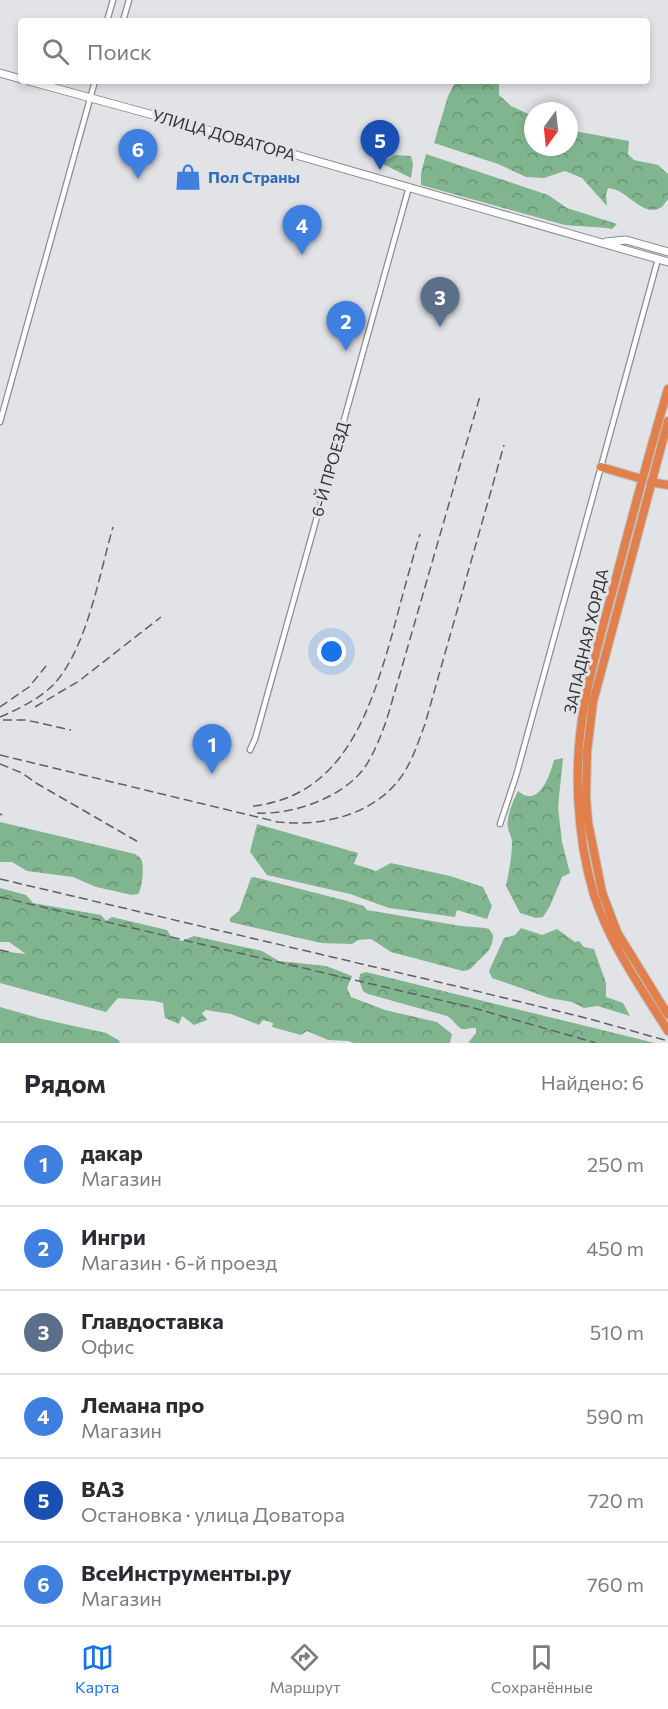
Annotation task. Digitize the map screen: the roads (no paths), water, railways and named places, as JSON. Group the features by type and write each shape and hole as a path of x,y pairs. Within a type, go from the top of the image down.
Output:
{"highway":[{"name":"ЗАПАДНАЯ ХОРДА","path":"668,389 646,480 585,701 579,753 578,797 580,824 595,895 610,936 650,995 668,1016"},
{"name":"ЗАПАДНАЯ ХОРДА","path":"646,480 668,421"},
{"path":"601,467 668,485"},
{"name":"ЗАПАДНАЯ ХОРДА","path":"650,995 668,1031"}],"street":[{"path":"108,18 113,0"},
{"path":"124,18 129,0"},
{"path":"0,73 18,78"},
{"name":"УЛИЦА ДОВАТОРА","path":"40,84 668,262"},
{"path":"0,422 94,84"},
{"name":"6-Й ПРОЕЗД","path":"250,750 255,739 409,187"},
{"name":"УЛИЦА ДОВАТОРА","path":"600,243 626,240 668,252"},
{"path":"500,824 516,776 658,259"}],"railway":[{"path":"257,813 286,811 317,802 331,795 356,778 373,754 389,712 480,396"},
{"path":"0,755 278,822 296,823 332,819 366,807 381,798 405,771 425,724 504,445"},
{"path":"0,717 43,694 55,683 66,667 84,630 113,527"},
{"path":"253,806 284,799 310,786 331,768 348,745 374,692 420,534"},
{"path":"35,707 79,681 161,617"},
{"path":"0,707 29,687 46,666"},
{"path":"3,720 26,720 71,730"},
{"path":"0,764 22,773 140,843"},
{"path":"0,879 464,988 668,1041"},
{"path":"0,897 474,1008 596,1043"},
{"path":"0,950 13,953"}],"place":[{"name":"ВАЗ","path":"380,170"},
{"name":"Пол Страны","path":"188,177"},
{"name":"ВсеИнструменты.ру","path":"138,179"},
{"name":"Лемана про","path":"302,255"},
{"name":"Главдоставка","path":"440,327"},
{"name":"Ингри","path":"346,351"},
{"name":"дакар","path":"212,774"}]}
